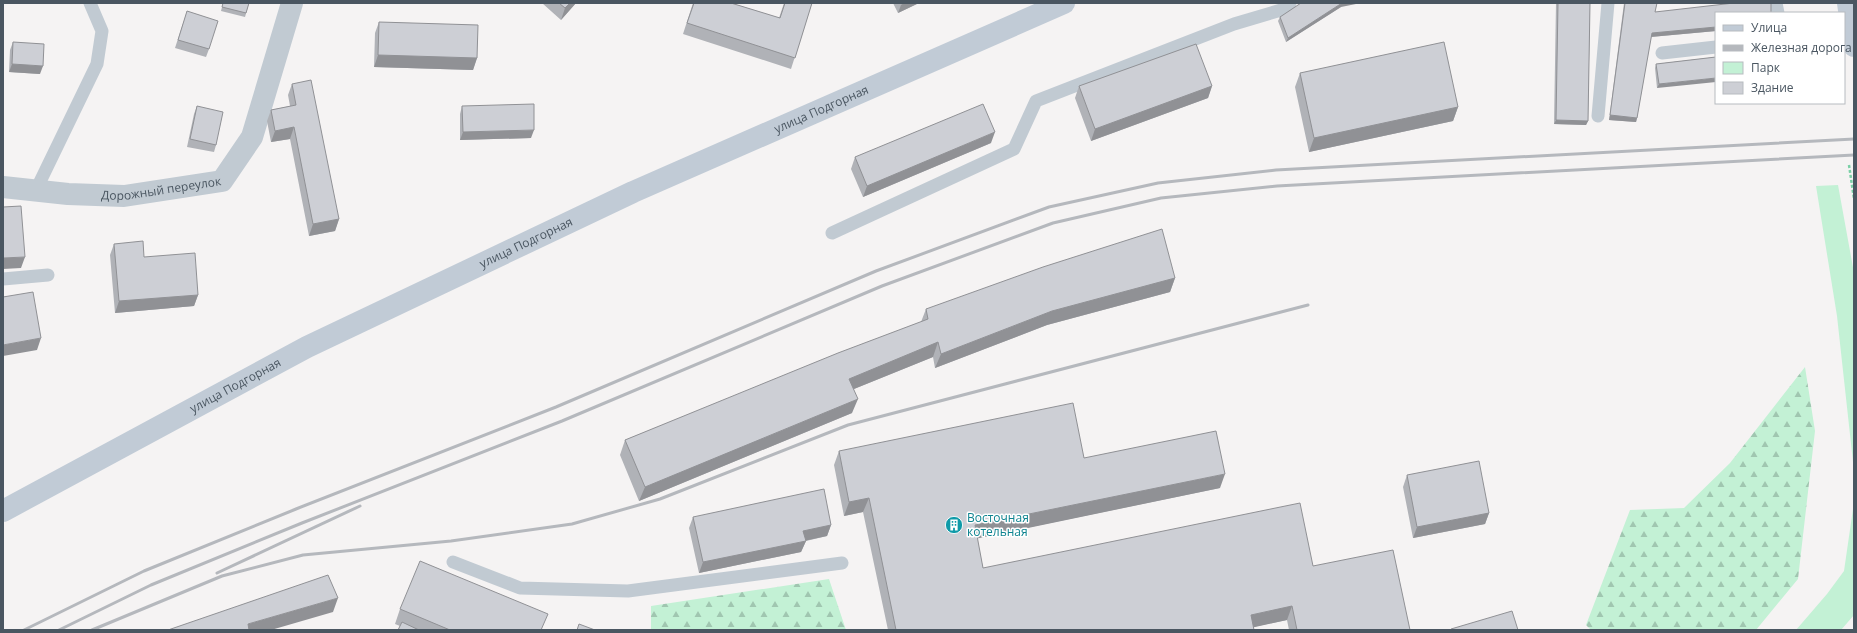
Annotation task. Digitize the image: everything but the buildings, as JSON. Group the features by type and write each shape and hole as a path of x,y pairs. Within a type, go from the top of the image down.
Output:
{"main road":[{"name":"улица Подгорная","path":"3,511 314,344 632,192 1064,3"},
{"path":"1848,3 1854,46"}],"street":[{"name":"Дорожный переулок","path":"3,187 68,194 124,196 222,181 252,137 292,3"}],"lane":[{"path":"36,190 98,64 102,31 90,3"},
{"path":"832,233 1014,149 1036,100 1234,24 1281,10 1290,3"},
{"path":"1598,116 1608,3"},
{"path":"1662,53 1715,47"},
{"path":"3,279 48,275"},
{"path":"453,562 520,588 628,591 842,563"}],"path":[{"path":"1849,165 1854,199"}],"green space":[{"path":"1838,185 1854,273 1854,471 1837,316 1816,186"},
{"path":"1805,367 1815,431 1798,579 1756,630 1591,630 1586,625 1630,510 1684,508 1730,463"},
{"path":"1854,502 1854,615 1841,630 1796,630 1827,594 1844,571"},
{"path":"829,579 846,630 651,630 651,606"}],"railway":[{"path":"24,630 144,571 296,509 556,407 876,271 1049,207 1158,183 1276,170 1854,139"},
{"path":"59,630 151,585 302,523 562,421 882,286 1053,223 1161,198 1277,186 1854,155"},
{"path":"92,630 222,576 303,555 451,541 572,524 660,499 848,425 1308,305"},
{"path":"217,573 360,506"}],"place":[{"name":"Восточная котельная","path":"954,525"}]}
